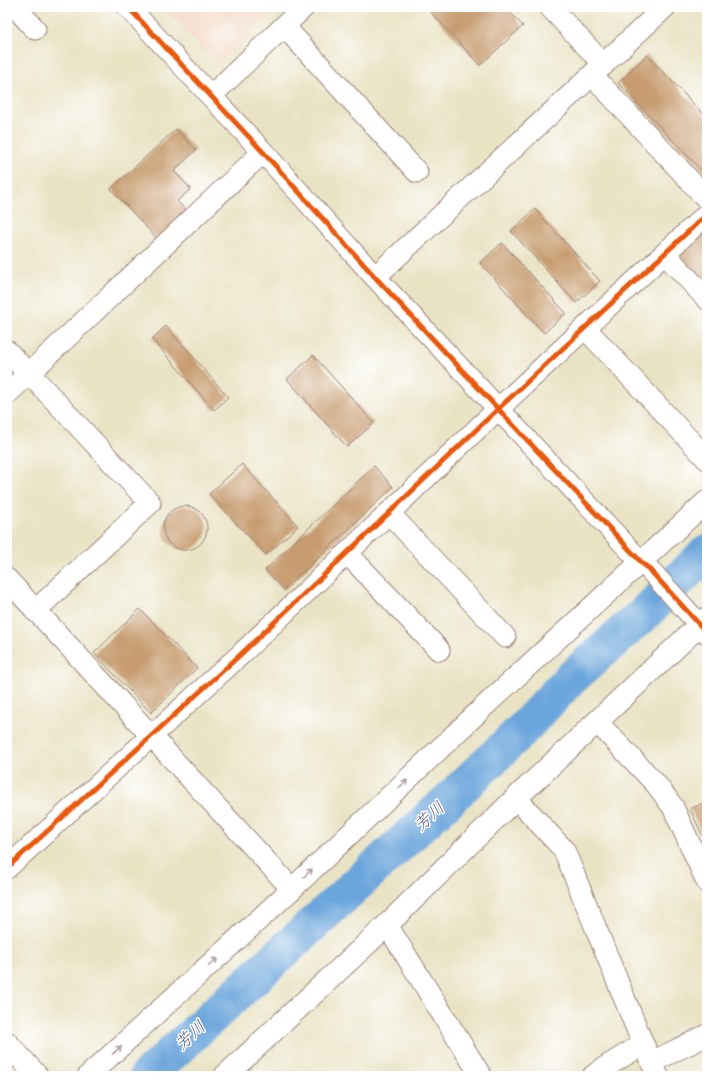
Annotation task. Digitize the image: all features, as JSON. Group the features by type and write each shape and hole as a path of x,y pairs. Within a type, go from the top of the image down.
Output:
{"street":[{"path":"15,7 35,29"},
{"path":"128,7 263,152 375,277 645,565 702,623 516,798 387,925 225,1076"},
{"path":"211,96 304,7"},
{"path":"550,7 598,70 707,199"},
{"path":"375,277 665,7"},
{"path":"284,26 417,172"},
{"path":"7,394 263,152"},
{"path":"7,868 240,655 498,409 707,214"},
{"path":"665,254 707,299"},
{"path":"585,328 707,459"},
{"path":"7,351 150,503 35,611"},
{"path":"88,1076 292,889 491,700 645,565 707,501"},
{"path":"389,513 505,637"},
{"path":"347,553 439,650"},
{"path":"7,580 292,889"},
{"path":"597,722 656,784 673,807 707,882"},
{"path":"516,798 564,850 643,1044 655,1069 707,1034"},
{"path":"387,925 481,1076"},
{"path":"7,1044 37,1076"},
{"path":"593,1076 643,1044"}],"shaded area":[{"path":"163,7 281,7 217,65"}],"building":[{"path":"426,7 505,7 523,26 480,65"},
{"path":"647,55 707,118 707,176 618,83"},
{"path":"176,129 196,150 174,171 191,189 177,201 188,213 158,240 111,189"},
{"path":"535,209 600,281 576,303 511,231"},
{"path":"707,228 707,288 677,254"},
{"path":"502,243 566,313 544,333 480,263"},
{"path":"166,326 228,397 214,410 152,339"},
{"path":"313,355 374,423 347,447 287,379"},
{"path":"242,464 298,526 266,555 209,494"},
{"path":"374,466 393,487 284,590 265,570"},
{"path":"181,506 189,506 201,512 207,524 207,532 201,544 189,550 181,550 169,544 163,532 163,524 169,512"},
{"path":"140,609 197,668 151,713 94,653"},
{"path":"707,801 707,845 690,809"}],"waterway":[{"name":"芳川","path":"147,1076 453,796 520,732 568,681 649,609 707,552"}],"cycle path":[{"path":"128,7 263,152 375,277 707,633"},
{"path":"7,868 240,655 498,409 707,214"}]}
